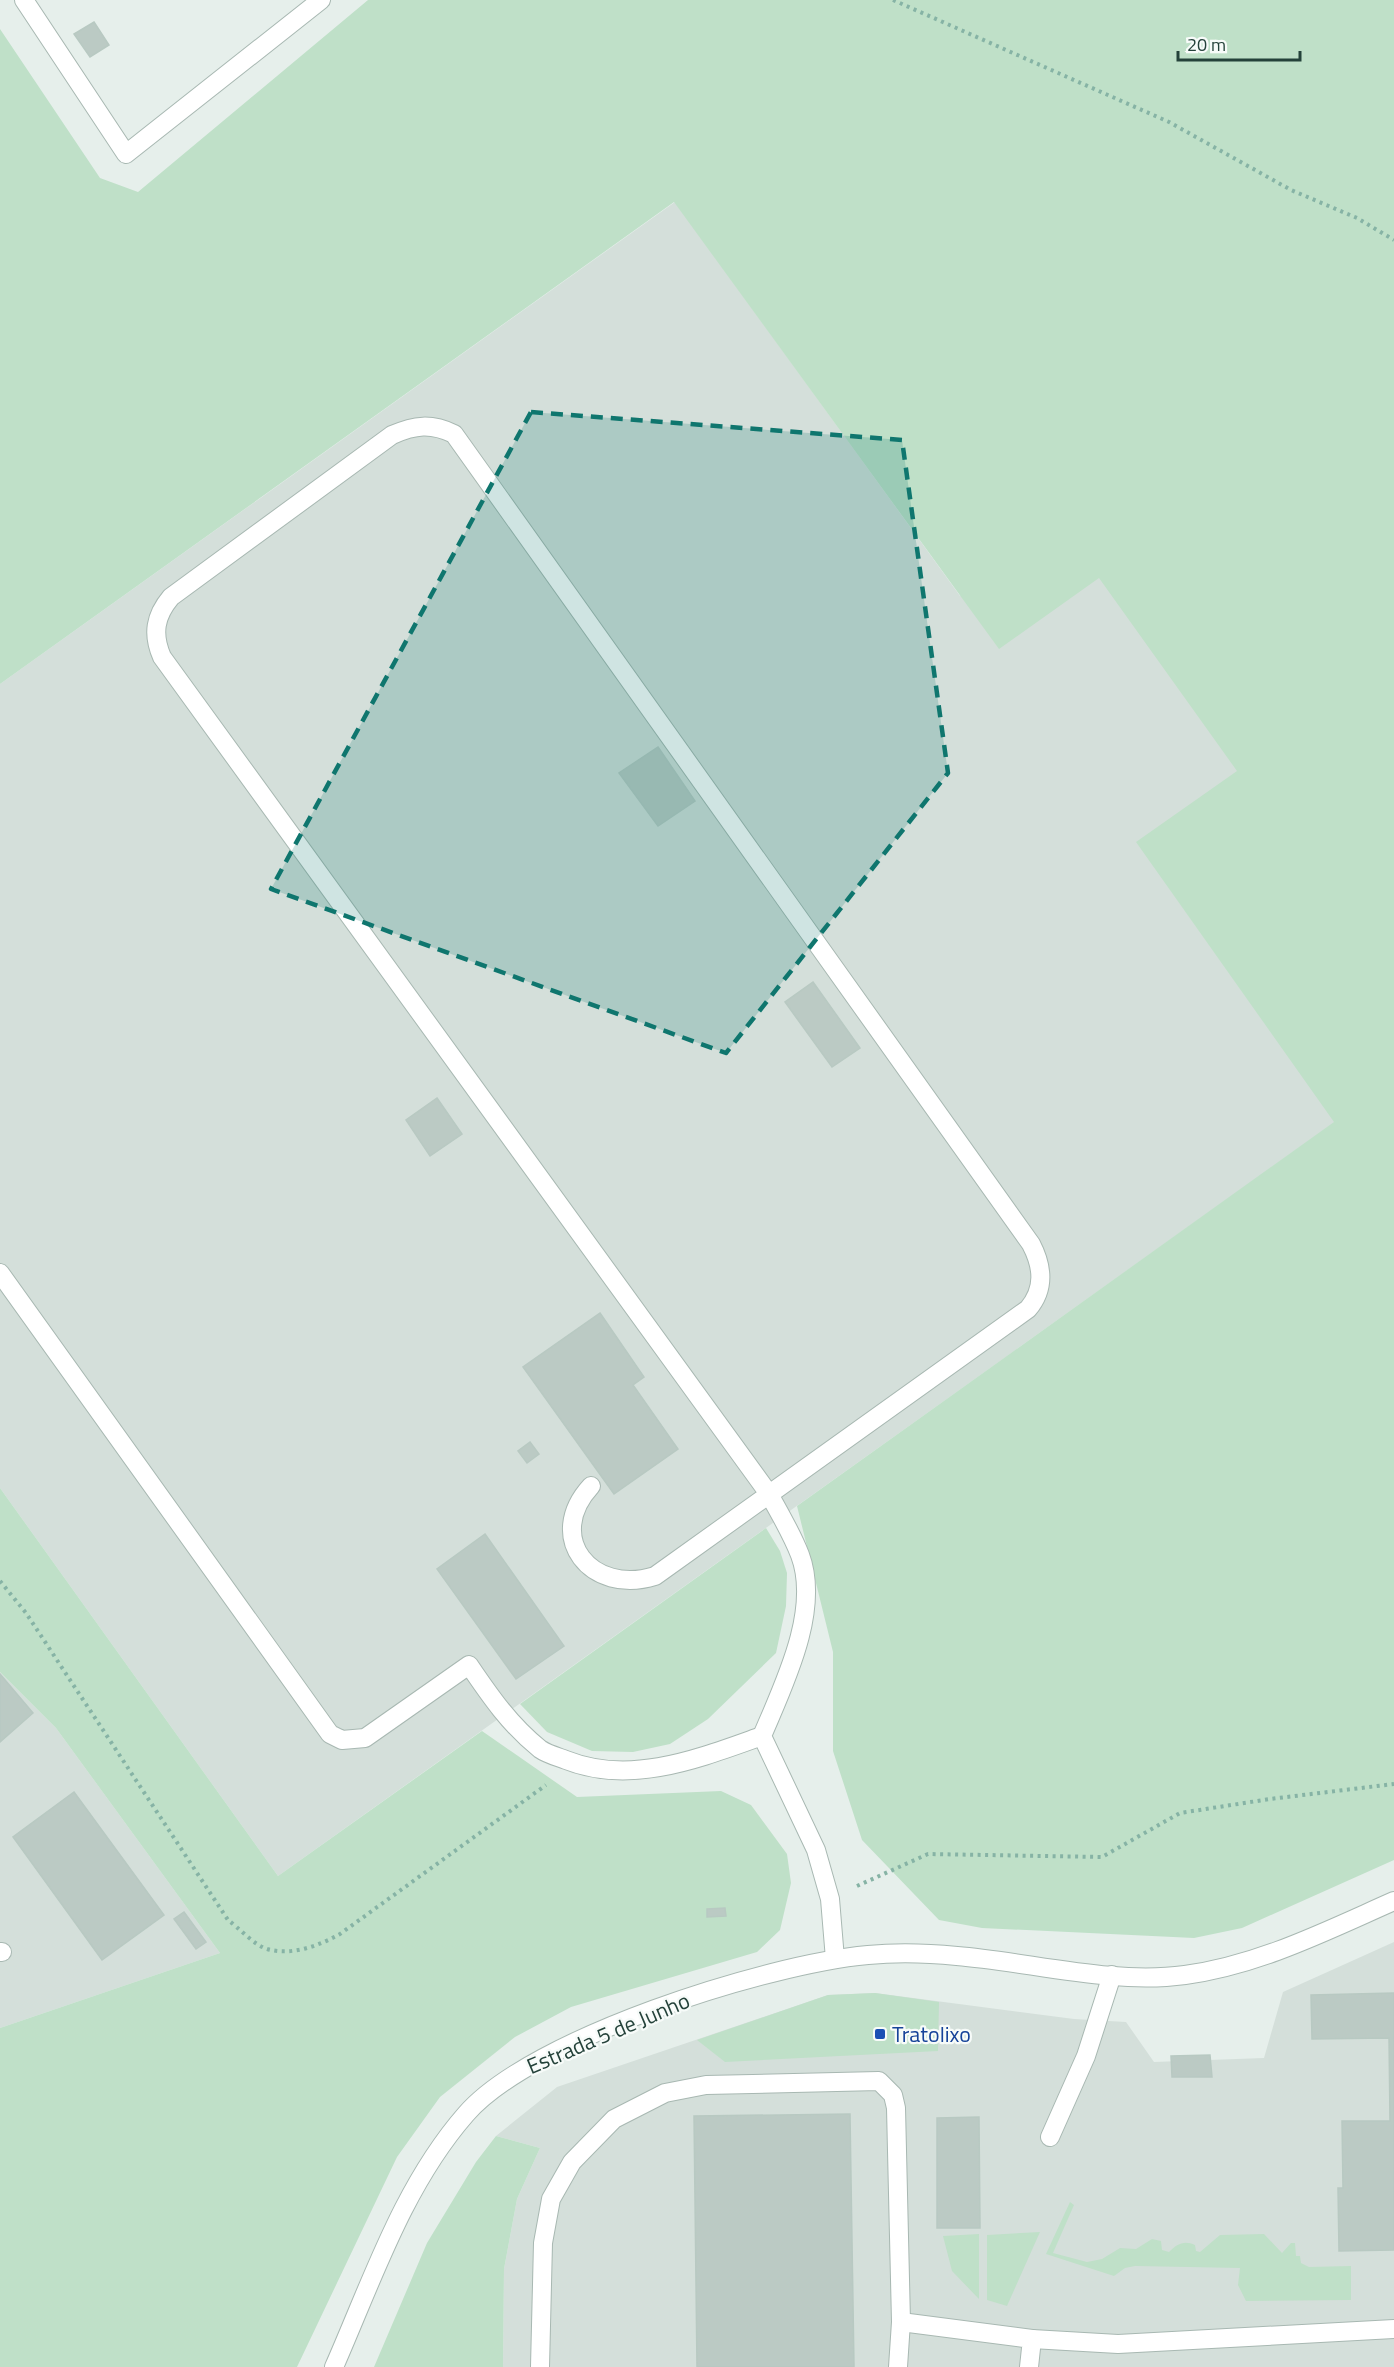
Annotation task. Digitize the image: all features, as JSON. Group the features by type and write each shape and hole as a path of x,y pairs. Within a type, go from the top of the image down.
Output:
{"street":[{"path":"24,0 126,154 321,0"},
{"path":"591,1486 578,1500 573,1515 573,1535 578,1552 586,1564 615,1581 638,1582 655,1576 769,1494 1028,1309 1038,1298 1041,1285 1038,1258 454,434 441,428 411,426 392,435 171,597 160,610 156,626 156,643 162,657 769,1494 801,1557 805,1585 802,1623 792,1663 762,1736 816,1850 830,1899 835,1959"},
{"path":"0,1273 330,1734 342,1740 365,1738 469,1665 504,1715 542,1750 587,1766 613,1771 651,1770 704,1757 762,1736"},
{"name":"Estrada 5 de Junho","path":"334,2367 406,2204 436,2152 467,2112 492,2088 530,2064 610,2027 700,1994 835,1959 902,1954 957,1956 1112,1975 1182,1976 1234,1965 1300,1942 1394,1901"},
{"path":"1050,2138 1086,2056 1112,1975"},
{"path":"540,2367 543,2243 551,2199 572,2162 614,2118 665,2093 706,2085 879,2081 886,2086 896,2108 901,2322 898,2367"},
{"path":"901,2322 1032,2339 1118,2344 1394,2329"},
{"path":"1029,2367 1032,2339"}],"path":[{"path":"893,0 1169,122 1291,190 1357,218 1394,240"},
{"path":"0,1581 26,1613 228,1920 265,1948 289,1950 317,1946 332,1938 536,1790 587,1766"},
{"path":"830,1899 928,1854 1102,1857 1180,1813 1394,1784"}],"highlighted area":[{"path":"531,412 902,440 948,773 726,1053 271,889"}],"shaded area":[{"path":"675,202 960,596 1118,483 1302,742 1167,885 1335,1122 278,1876 0,1488 0,684"},
{"path":"0,1672 56,1728 220,1953 0,2028"},
{"path":"1394,1942 1394,2367 503,2367 504,2269 517,2199 540,2148 496,2136 557,2087 828,1995 875,1993 1074,2019 1126,2022 1154,2062 1264,2058 1283,1992"}],"green space":[{"path":"368,0 1394,0 1394,1860 1242,1928 1194,1938 982,1928 939,1920 862,1840 833,1751 833,1652 797,1506 1334,1122 1136,842 1237,771 1099,578 999,649 674,202 0,684 0,29 100,178 138,192"},
{"path":"0,1488 278,1876 482,1731 577,1797 721,1791 751,1805 787,1854 791,1883 780,1930 757,1952 571,2007 515,2037 440,2097 397,2157 297,2367 0,2367 0,2028 220,1953 56,1728 0,1672"},
{"path":"766,1528 780,1551 787,1573 786,1606 776,1653 708,1719 670,1744 633,1752 592,1751 547,1732 520,1704"},
{"path":"875,1993 939,2002 938,2051 725,2062 697,2040 828,1995"},
{"path":"496,2136 540,2148 517,2199 504,2269 503,2367 374,2367 427,2243 476,2162"},
{"path":"1070,2202 1074,2205 1053,2253 1087,2262 1102,2259 1120,2248 1136,2249 1152,2239 1161,2241 1162,2250 1169,2252 1178,2245 1187,2243 1195,2245 1196,2251 1200,2252 1220,2235 1264,2234 1282,2253 1291,2243 1295,2243 1296,2256 1300,2256 1301,2263 1309,2267 1351,2266 1351,2300 1246,2301 1238,2285 1240,2268 1135,2266 1125,2268 1114,2276 1046,2254"},
{"path":"1040,2232 1007,2306 987,2300 987,2235"},
{"path":"979,2234 979,2299 952,2271 943,2236"}],"building":[{"path":"94,22 109,45 90,57 74,34"},
{"path":"658,747 695,801 658,826 619,773"},
{"path":"813,982 860,1048 832,1067 785,1002"},
{"path":"437,1098 462,1134 430,1156 406,1120"},
{"path":"600,1313 644,1377 633,1385 678,1449 614,1494 523,1367"},
{"path":"530,1442 539,1454 527,1463 518,1451"},
{"path":"485,1534 564,1646 516,1679 437,1569"},
{"path":"0,1674 33,1713 0,1742"},
{"path":"74,1792 164,1915 102,1960 13,1837"},
{"path":"725,1908 726,1916 707,1917 707,1909"},
{"path":"184,1912 206,1942 196,1949 174,1919"},
{"path":"1394,1993 1394,2250 1339,2251 1338,2188 1343,2188 1342,2121 1390,2121 1389,2038 1312,2039 1311,1995"},
{"path":"1210,2055 1212,2077 1172,2077 1171,2056"},
{"path":"850,2114 854,2367 697,2367 694,2116"},
{"path":"979,2117 980,2228 937,2228 937,2118"}],"place":[{"name":"Tratolixo","path":"880,2034"}]}
